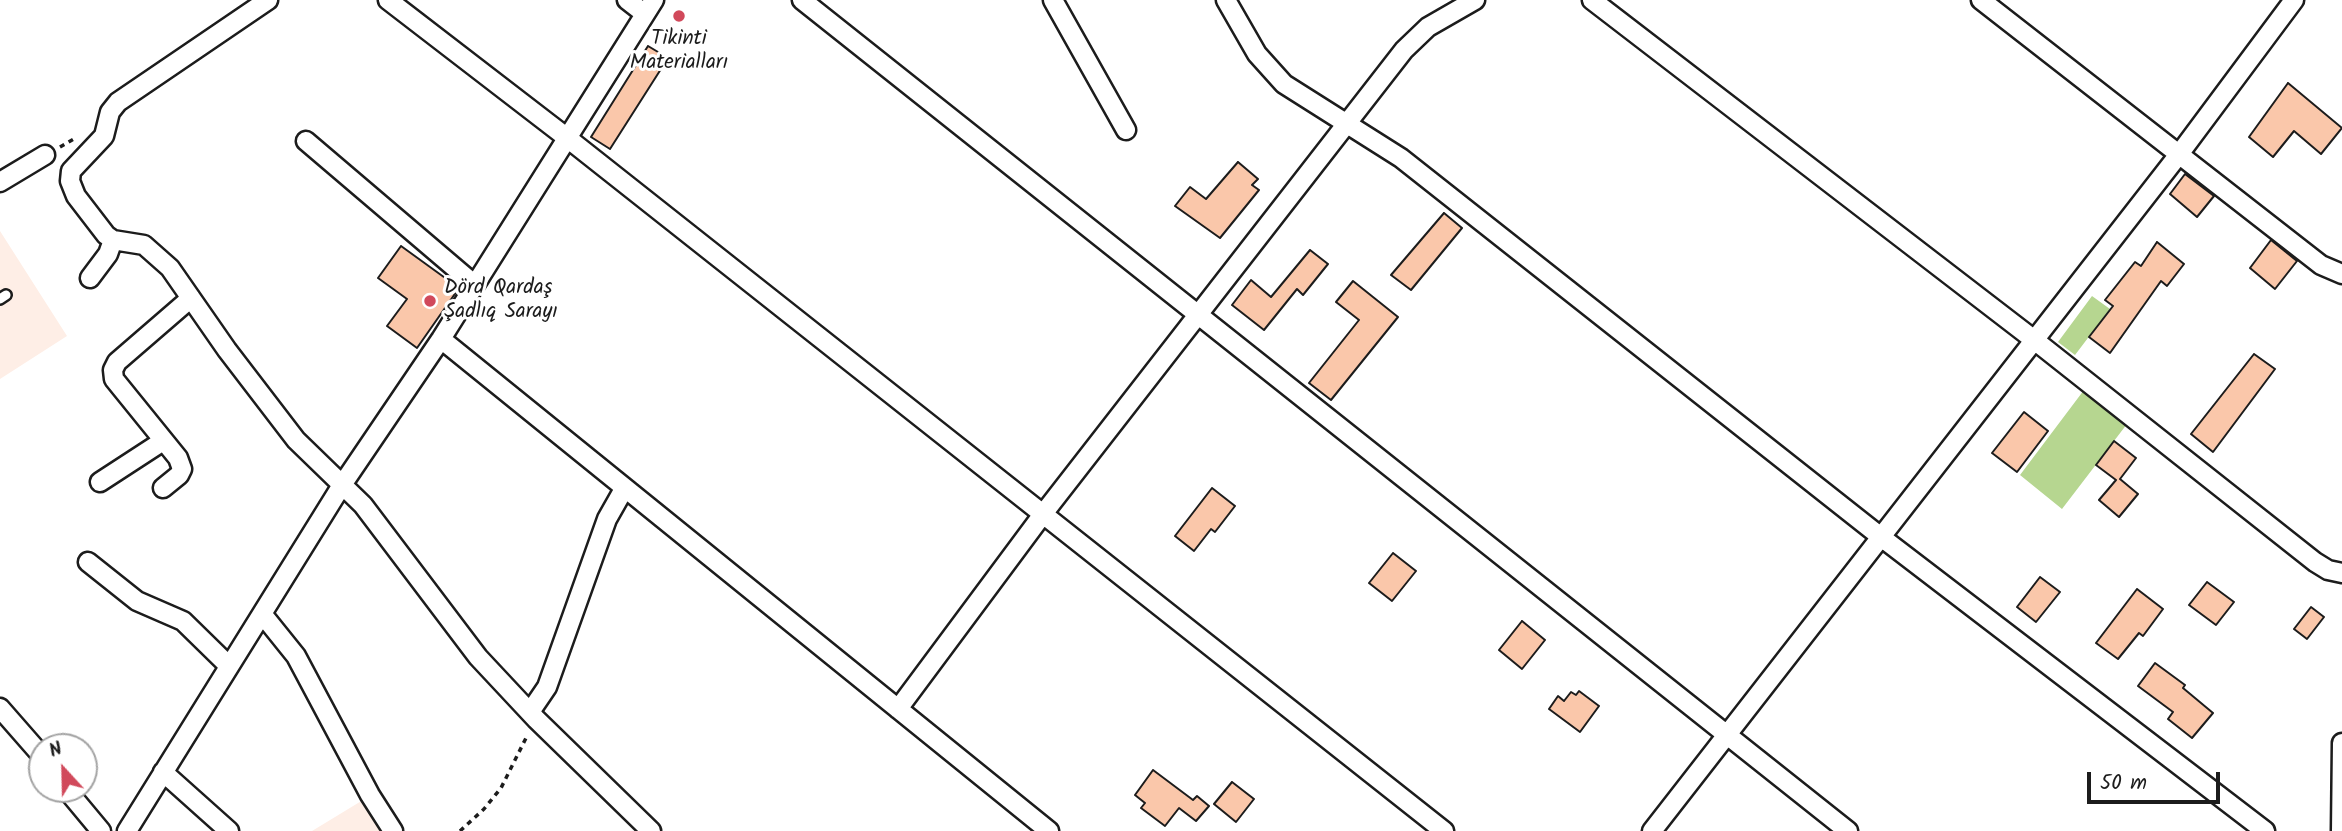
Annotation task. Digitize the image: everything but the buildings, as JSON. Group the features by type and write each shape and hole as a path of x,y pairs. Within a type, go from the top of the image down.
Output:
{"street":[{"path":"268,0 118,102 110,112 104,136 71,171 70,181 76,196 96,225 113,240 144,245 170,268 296,440 363,505 478,657 651,831"},
{"path":"388,0 566,136 1444,831"},
{"path":"127,831 342,485 441,339 649,7 627,0"},
{"path":"802,0 1848,831"},
{"path":"1053,0 1126,130"},
{"path":"1226,0 1268,69 1308,101 1401,158 1881,537 2265,831"},
{"path":"898,709 1043,514 1199,316 1345,122 1420,34 1445,16 1475,0"},
{"path":"1592,0 2033,339 2315,562 2328,570 2342,573"},
{"path":"1981,0 2321,265 2342,274"},
{"path":"1652,831 2180,153 2294,0"},
{"path":"306,141 475,285"},
{"path":"1,178 46,155"},
{"path":"90,278 108,254 113,240"},
{"path":"163,488 182,469 114,379 113,370 117,362 191,298"},
{"path":"441,339 1049,831"},
{"path":"100,482 163,441"},
{"path":"533,715 547,687 607,519 624,489"},
{"path":"88,562 137,601 183,621 229,666"},
{"path":"263,615 296,656 370,795 393,831"},
{"path":"0,708 28,740"},
{"path":"2341,831 2342,743"},
{"path":"163,772 229,831"},
{"path":"78,803 101,831"}],"path":[{"path":"460,831 484,809 501,788 533,715"}],"shaded area":[{"path":"0,231 67,336 0,379"},
{"path":"363,800 383,831 312,831"}],"green space":[{"path":"2092,296 2110,309 2075,355 2058,342"},
{"path":"2084,390 2127,424 2062,509 2020,475"}],"place":[{"name":"Tikinti Materialları","path":"679,16"},
{"name":"Dörd Qardaş Şadlıq Sarayı","path":"430,301"}]}
